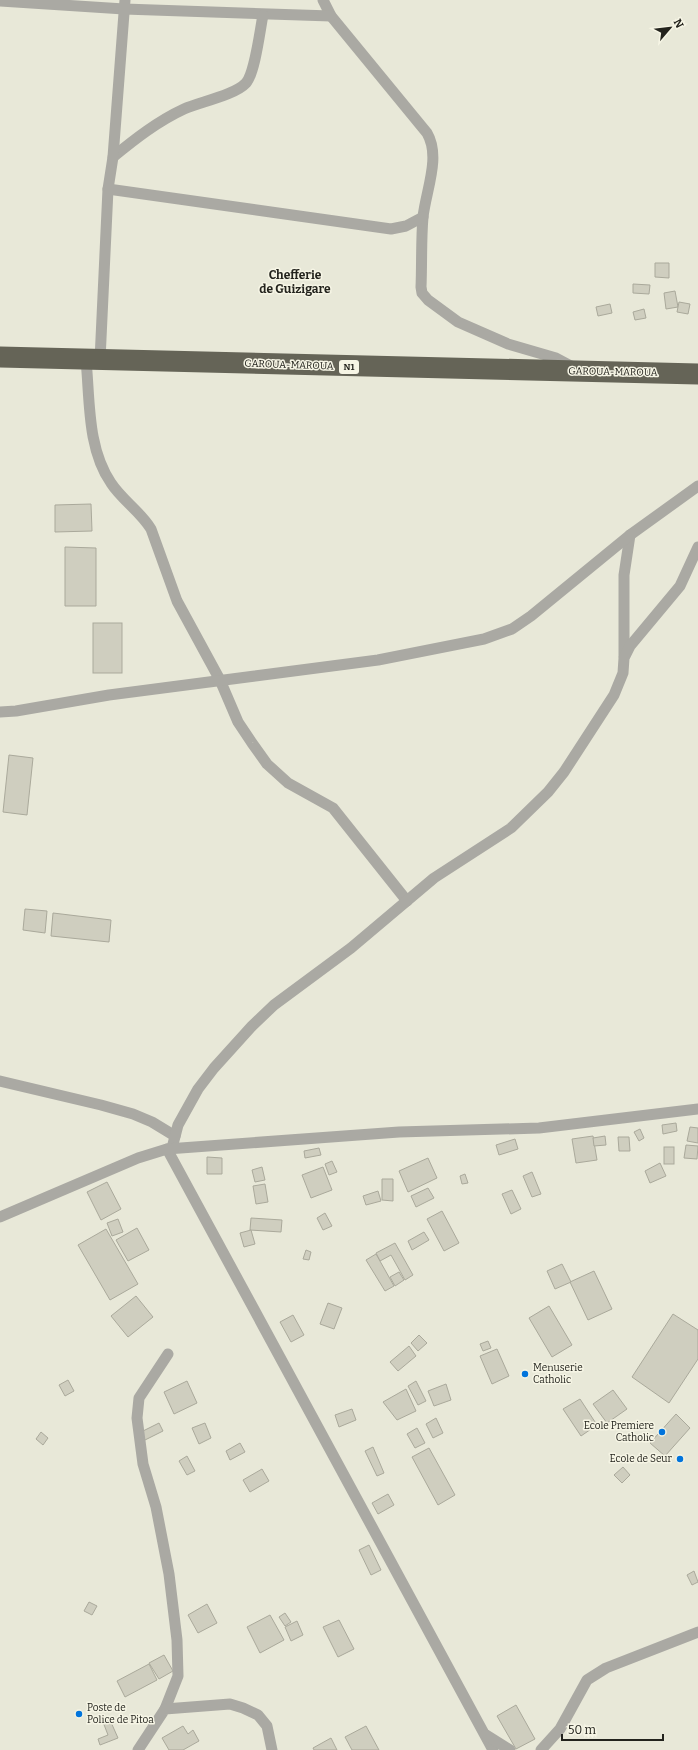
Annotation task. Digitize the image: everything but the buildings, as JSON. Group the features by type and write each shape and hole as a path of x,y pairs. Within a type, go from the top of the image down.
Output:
{"highway":[{"name":"GAROUA-MAROUA","path":"0,357 698,374"}],"street":[{"path":"323,0 331,16 427,133 431,140 433,154 423,216 422,293 428,300 458,322 508,344 556,358 582,372"},
{"path":"0,1 125,5 263,15 331,16"},
{"path":"125,5 113,157 108,189 93,360 92,430 103,470 111,484 144,518 151,529 177,601 220,680 238,722 267,764 288,783 333,808 407,901"},
{"path":"113,157 155,125 184,109 238,89 246,83 252,73 263,15"},
{"path":"108,189 391,229 406,226 423,216"},
{"path":"0,712 16,711 109,695 378,660 484,639 512,629 531,616 630,535 698,486"},
{"path":"169,1148 175,1136 178,1125 198,1089 214,1068 252,1026 274,1005 351,948 445,870 511,828 548,792 564,772 614,695 622,673 624,658 624,575 630,535"},
{"path":"624,658 643,629 680,586 698,547"},
{"path":"0,1081 133,1114 152,1122 175,1136"},
{"path":"0,1217 138,1158 169,1148 399,1132 539,1128 698,1109"},
{"path":"169,1148 493,1750"},
{"path":"138,1750 165,1709 178,1676 177,1640 169,1574 156,1507 143,1464 137,1418 139,1398 168,1354"},
{"path":"541,1750 560,1729 587,1680 606,1668 698,1632"},
{"path":"165,1709 230,1704 249,1710 258,1715 267,1726 272,1750"},
{"path":"485,1735 510,1750"}],"place":[{"name":"Menuserie Catholic","path":"525,1374"},
{"name":"Ecole Premiere Catholic","path":"662,1432"},
{"name":"Ecole de Seur","path":"680,1459"},
{"name":"Poste de Police de Pitoa","path":"79,1714"}],"district":[{"name":"Chefferie de Guizigare","path":"295,282"}]}
